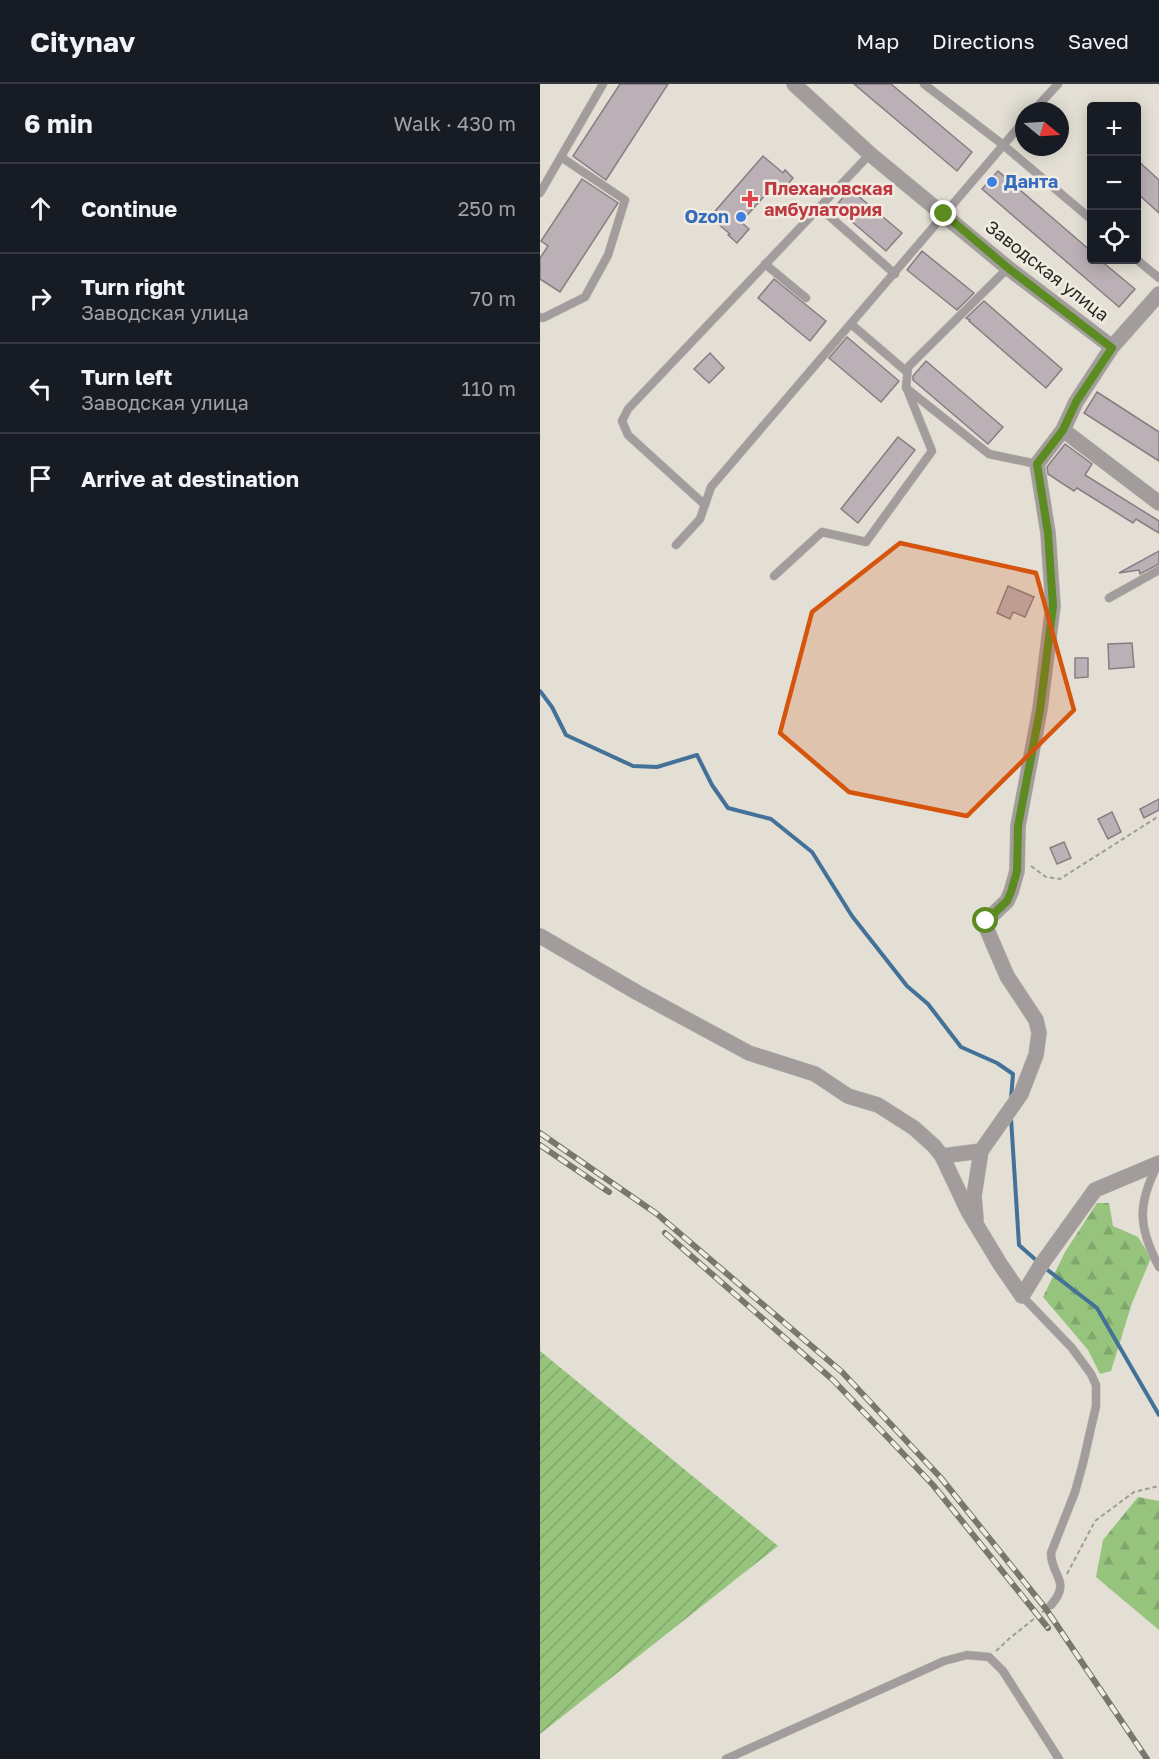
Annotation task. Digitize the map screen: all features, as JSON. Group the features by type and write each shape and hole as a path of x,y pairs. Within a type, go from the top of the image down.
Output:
{"street":[{"name":"Заводская улица","path":"794,84 870,154 1008,268 1112,348"},
{"name":"Заводская улица","path":"1037,464 1063,430 1076,402 1112,348 1159,295"},
{"path":"1063,430 1159,503"},
{"path":"976,1222 974,1196 981,1151 1020,1094 1036,1055 1039,1033 1036,1020 1007,976 985,925 986,921 1007,901 1017,871 1018,826 1040,710 1053,606 1048,533 1037,464"},
{"path":"540,936 638,993 749,1053 815,1074 848,1096 878,1105 914,1128 942,1156 968,1211 1022,1296 1041,1265 1095,1190 1159,1163"},
{"path":"942,1156 981,1151"}],"lane":[{"path":"540,194 603,84"},
{"path":"924,84 1002,144 1087,216"},
{"path":"1041,102 1058,84"},
{"path":"676,545 700,519 711,487 895,274 1015,130"},
{"path":"705,505 628,435 622,421 628,409 870,154"},
{"path":"540,317 543,318 585,297 608,255 625,200 561,157"},
{"path":"819,207 895,274"},
{"path":"1141,262 1159,278"},
{"path":"765,264 806,297"},
{"path":"774,576 822,532 866,542 932,451 906,388 908,367 1008,268"},
{"path":"851,324 907,372"},
{"path":"906,388 989,454 1037,464"},
{"path":"1109,598 1159,570"},
{"path":"1159,1163 1147,1188 1142,1219 1144,1235 1159,1267"},
{"path":"1022,1296 1072,1348 1096,1385 1096,1406 1083,1463 1075,1492 1051,1553 1051,1561 1062,1584 1059,1596 1052,1605"},
{"path":"726,1759 944,1661 967,1655 989,1657 1003,1671 1059,1759"}],"path":[{"path":"1019,849 1031,866 1043,876 1059,879 1159,816"},
{"path":"1062,1584 1095,1521 1134,1492 1159,1486"},
{"path":"989,1657 1052,1605"}],"highlighted area":[{"path":"900,543 1036,573 1074,710 967,816 849,792 780,733 812,612"}],"green space":[{"path":"1097,1203 1109,1203 1113,1226 1138,1237 1151,1258 1132,1303 1111,1371 1100,1374 1088,1350 1043,1297 1065,1252"},
{"path":"540,1351 778,1546 540,1734"},
{"path":"1138,1497 1159,1501 1159,1630 1096,1577 1103,1540"}],"building":[{"path":"620,84 668,84 606,180 573,156"},
{"path":"854,84 891,84 972,152 957,171"},
{"path":"763,156 783,173 785,170 793,178 783,190 775,184 741,222 749,229 737,243 710,217"},
{"path":"1141,164 1159,180 1159,213 1141,197"},
{"path":"998,171 1087,248 1087,264 1105,264 1135,289 1119,307 982,189"},
{"path":"582,179 618,203 560,292 540,279 540,258 548,246 541,241"},
{"path":"850,189 902,233 886,251 835,207"},
{"path":"922,251 974,293 957,310 907,270"},
{"path":"774,279 826,321 810,341 758,298"},
{"path":"984,301 1062,369 1046,388 966,318"},
{"path":"847,337 899,381 881,402 829,358"},
{"path":"710,353 724,368 709,383 694,369"},
{"path":"926,361 1003,427 988,444 913,380 913,376"},
{"path":"1097,392 1159,432 1159,461 1084,413"},
{"path":"898,437 915,450 858,523 841,509"},
{"path":"1065,444 1092,464 1085,475 1159,521 1159,533 1136,519 1133,523 1077,488 1074,491 1048,474 1047,467"},
{"path":"1159,551 1159,564 1140,574 1139,570 1119,573"},
{"path":"1008,586 1034,597 1025,617 1013,612 1010,619 997,613"},
{"path":"1132,643 1134,667 1109,669 1108,644"},
{"path":"1075,658 1088,658 1088,677 1075,678"},
{"path":"1159,799 1159,810 1144,818 1140,809"},
{"path":"1112,812 1121,832 1108,839 1098,819"},
{"path":"1064,842 1071,858 1057,864 1050,848"}],"waterway":[{"path":"540,691 552,707 566,735 633,766 657,767 697,755 712,785 728,808 771,819 812,852 852,916 907,986 928,1004 961,1047 997,1063 1013,1074 1011,1099"},
{"path":"1011,1118 1019,1245 1037,1261"},
{"path":"1045,1268 1097,1308 1159,1415"}],"railway":[{"path":"540,1133 657,1214 842,1372 941,1478 1046,1609 1147,1759"},
{"path":"540,1145 609,1192"},
{"path":"665,1233 833,1380 933,1485 1048,1628"}],"place":[{"name":"Данта","path":"992,182"},
{"name":"Плехановская амбулатория","path":"750,199"},
{"name":"Ozon","path":"741,217"}],"route":[{"path":"944,214 1051,303 1112,348 1076,402 1063,430 1037,464 1052,568 1053,606 1040,710 1020,809 1017,871 1007,901 986,921"}]}
